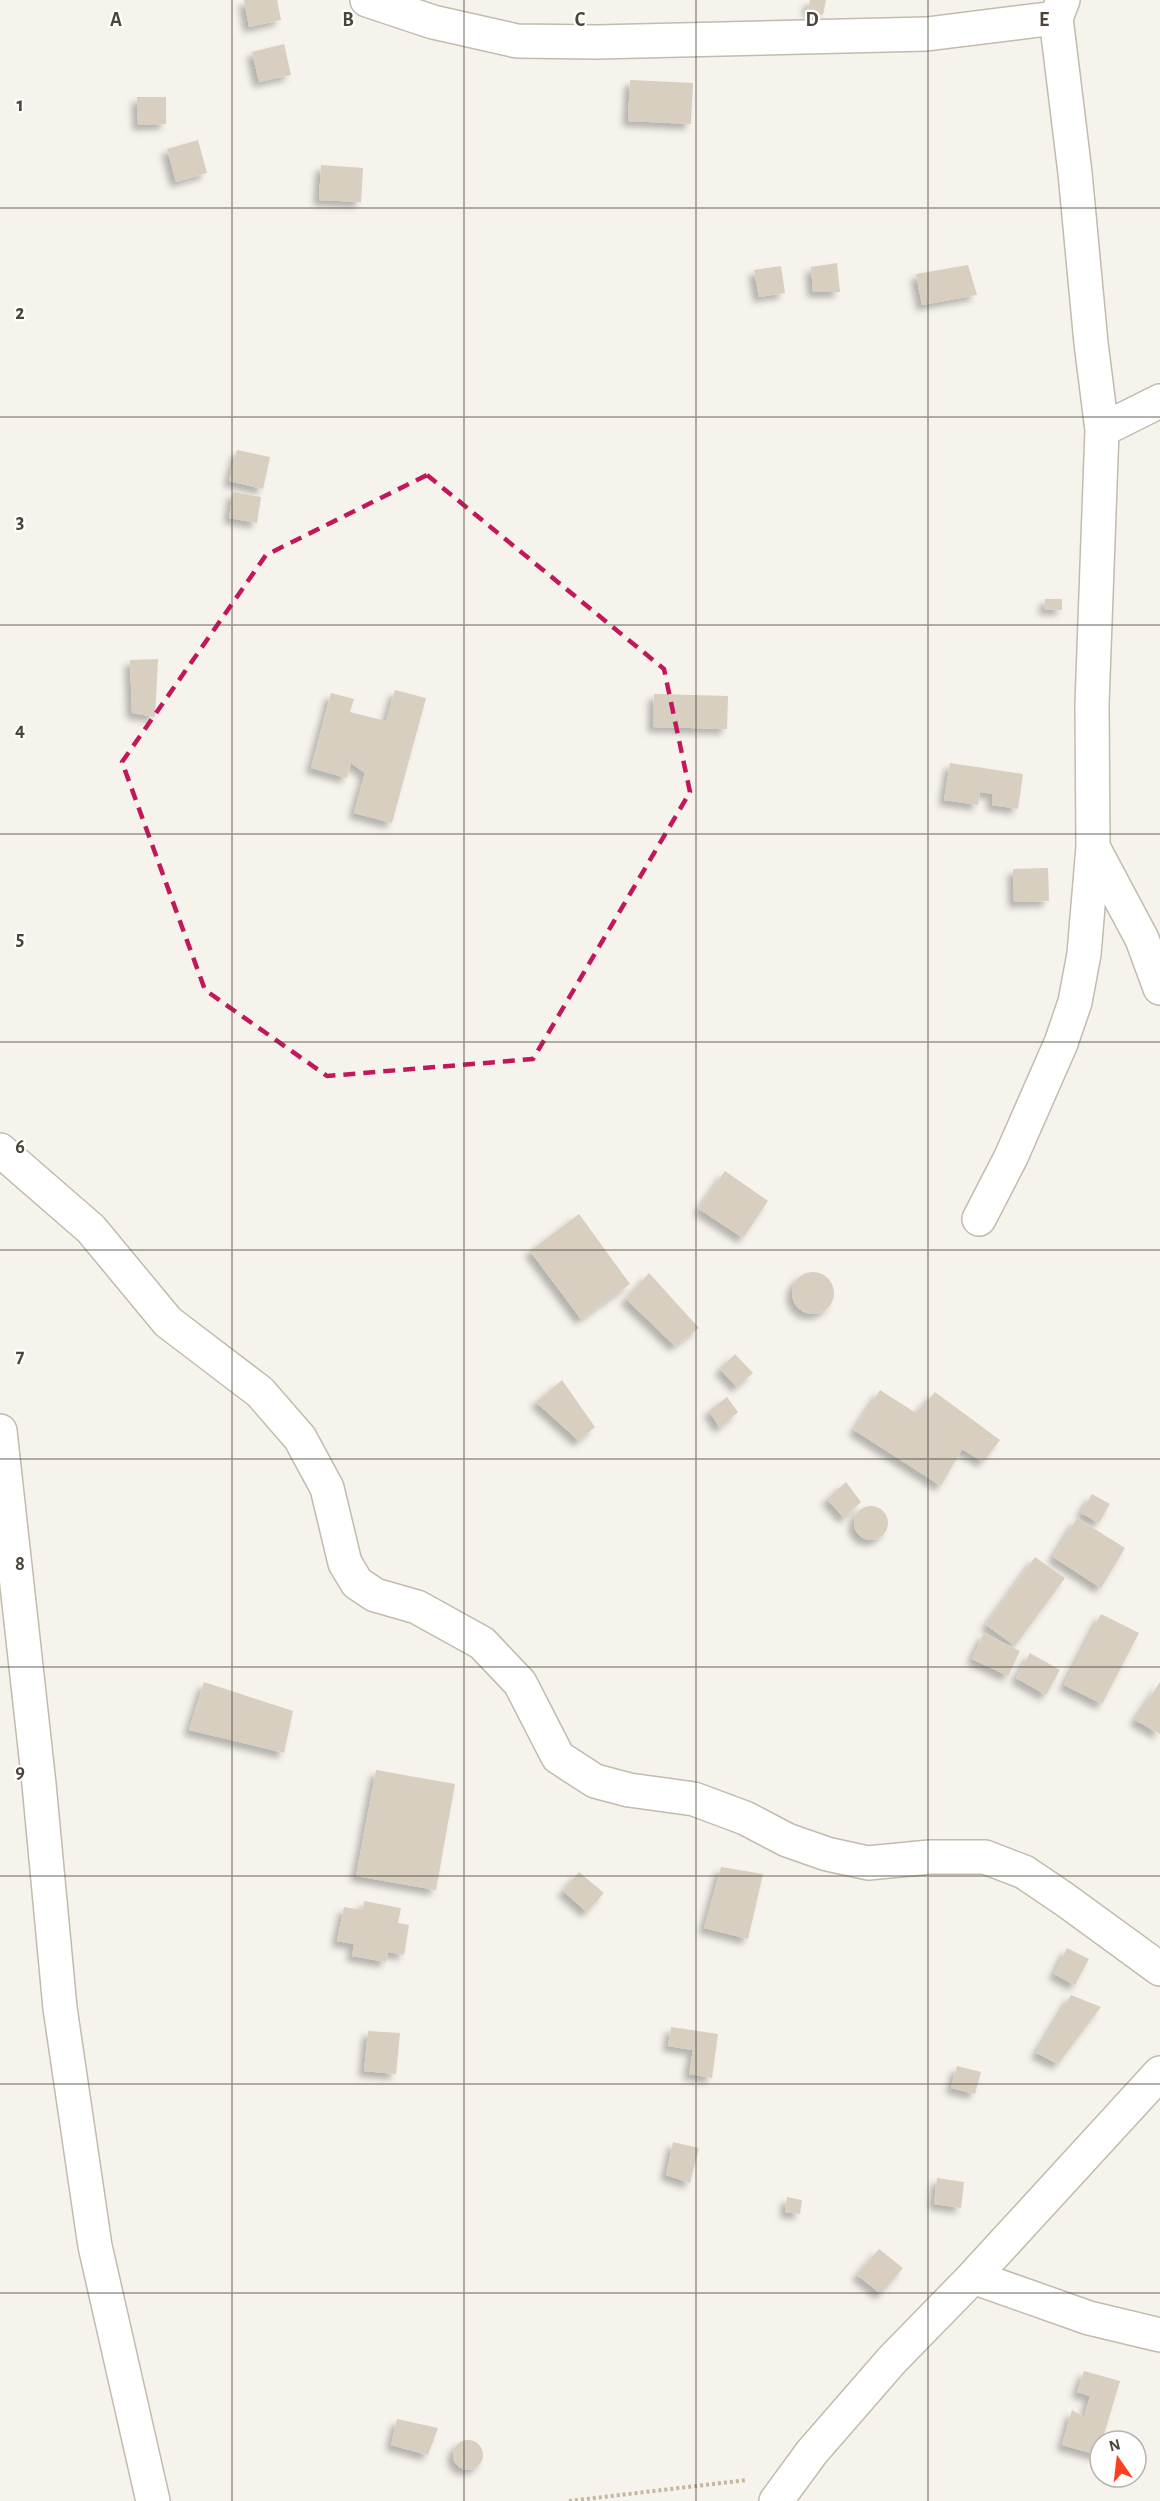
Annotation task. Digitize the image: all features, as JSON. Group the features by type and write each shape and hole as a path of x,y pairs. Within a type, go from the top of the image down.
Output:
{"street":[{"path":"367,0 433,22 517,41 597,42 927,34 1059,9 1091,343 1102,430 1092,705 1093,847 1084,954 1075,1002 1061,1044 1011,1157 979,1219"},
{"path":"1102,430 1160,401"},
{"path":"1093,847 1142,939 1160,988"},
{"path":"0,1150 91,1229 168,1322 260,1392 300,1438 327,1488 345,1563 357,1583 375,1595 417,1607 482,1643 520,1683 558,1757 595,1781 629,1790 694,1799 745,1818 787,1840 827,1854 868,1863 930,1857 985,1857 1024,1872 1160,1969"},
{"path":"0,1431 39,1784 60,2008 95,2246 153,2501"},
{"path":"776,2501 812,2452 892,2360 973,2277 1160,2073"},
{"path":"973,2277 1089,2318 1160,2336"}],"path":[{"path":"568,2501 636,2495 796,2474"}],"highlighted area":[{"path":"427,475 664,669 690,792 533,1059 327,1076 205,990 122,762 266,555"}],"building":[{"path":"244,0 277,0 281,20 249,27"},
{"path":"810,0 826,0 823,15 807,11"},
{"path":"284,44 291,75 259,82 252,52"},
{"path":"630,80 693,83 691,124 628,121"},
{"path":"137,97 166,97 166,124 138,125"},
{"path":"198,140 207,173 176,182 167,149"},
{"path":"321,165 363,168 361,202 319,200"},
{"path":"837,263 840,292 813,292 811,267"},
{"path":"968,265 977,295 922,305 916,274"},
{"path":"781,266 785,293 759,297 754,270"},
{"path":"237,450 270,457 263,489 229,481"},
{"path":"233,492 261,497 257,523 229,518"},
{"path":"1045,599 1062,599 1062,610 1044,609"},
{"path":"158,659 155,717 132,713 130,660"},
{"path":"395,690 426,698 392,823 354,813 365,773 351,763 347,778 311,768 331,693 354,699 350,712 386,721"},
{"path":"654,694 728,696 727,729 653,727"},
{"path":"950,763 1023,774 1018,809 992,805 993,794 980,792 978,805 944,800"},
{"path":"1048,868 1049,901 1014,902 1013,869"},
{"path":"725,1171 768,1201 743,1238 699,1209"},
{"path":"579,1214 630,1284 581,1319 530,1251"},
{"path":"813,1272 828,1278 834,1293 828,1308 813,1314 798,1308 792,1293 798,1278"},
{"path":"649,1273 699,1328 675,1346 626,1299"},
{"path":"735,1354 753,1373 737,1387 720,1369"},
{"path":"562,1380 595,1427 579,1441 536,1402"},
{"path":"880,1390 916,1413 935,1392 1000,1440 983,1462 962,1449 941,1486 854,1430"},
{"path":"727,1397 738,1412 720,1428 709,1411"},
{"path":"846,1482 861,1502 844,1518 827,1499"},
{"path":"1092,1494 1110,1504 1099,1523 1081,1513"},
{"path":"871,1506 883,1511 888,1523 883,1535 871,1540 859,1535 854,1523 859,1511"},
{"path":"1077,1518 1125,1548 1101,1588 1053,1557"},
{"path":"1035,1557 1065,1578 1015,1646 986,1625"},
{"path":"1101,1614 1139,1633 1102,1704 1064,1685"},
{"path":"984,1633 1020,1651 1008,1676 972,1659"},
{"path":"1030,1653 1060,1670 1046,1695 1016,1678"},
{"path":"204,1682 293,1711 284,1753 189,1730"},
{"path":"1160,1682 1160,1734 1135,1720"},
{"path":"376,1770 455,1784 436,1890 356,1876"},
{"path":"721,1867 763,1874 748,1939 704,1928"},
{"path":"579,1872 604,1893 587,1912 563,1891"},
{"path":"364,1901 401,1908 398,1923 409,1925 404,1955 388,1952 386,1962 352,1956 354,1944 337,1941 344,1907 363,1910"},
{"path":"1067,1948 1089,1959 1075,1985 1054,1974"},
{"path":"1071,1995 1101,2007 1058,2064 1036,2053"},
{"path":"671,2027 718,2034 712,2078 689,2074 693,2050 668,2046"},
{"path":"368,2031 400,2033 396,2074 364,2071"},
{"path":"957,2066 981,2072 975,2094 951,2088"},
{"path":"673,2142 699,2148 690,2183 666,2175"},
{"path":"937,2178 964,2182 961,2208 934,2204"},
{"path":"787,2197 802,2200 800,2214 785,2212"},
{"path":"879,2249 903,2268 881,2294 857,2275"},
{"path":"1084,2371 1120,2381 1106,2429 1088,2429 1088,2452 1062,2445 1072,2410 1084,2417 1090,2396 1077,2392"},
{"path":"397,2419 438,2428 428,2455 391,2445"},
{"path":"468,2440 479,2444 483,2455 479,2466 468,2470 457,2466 453,2455 457,2444"}]}
